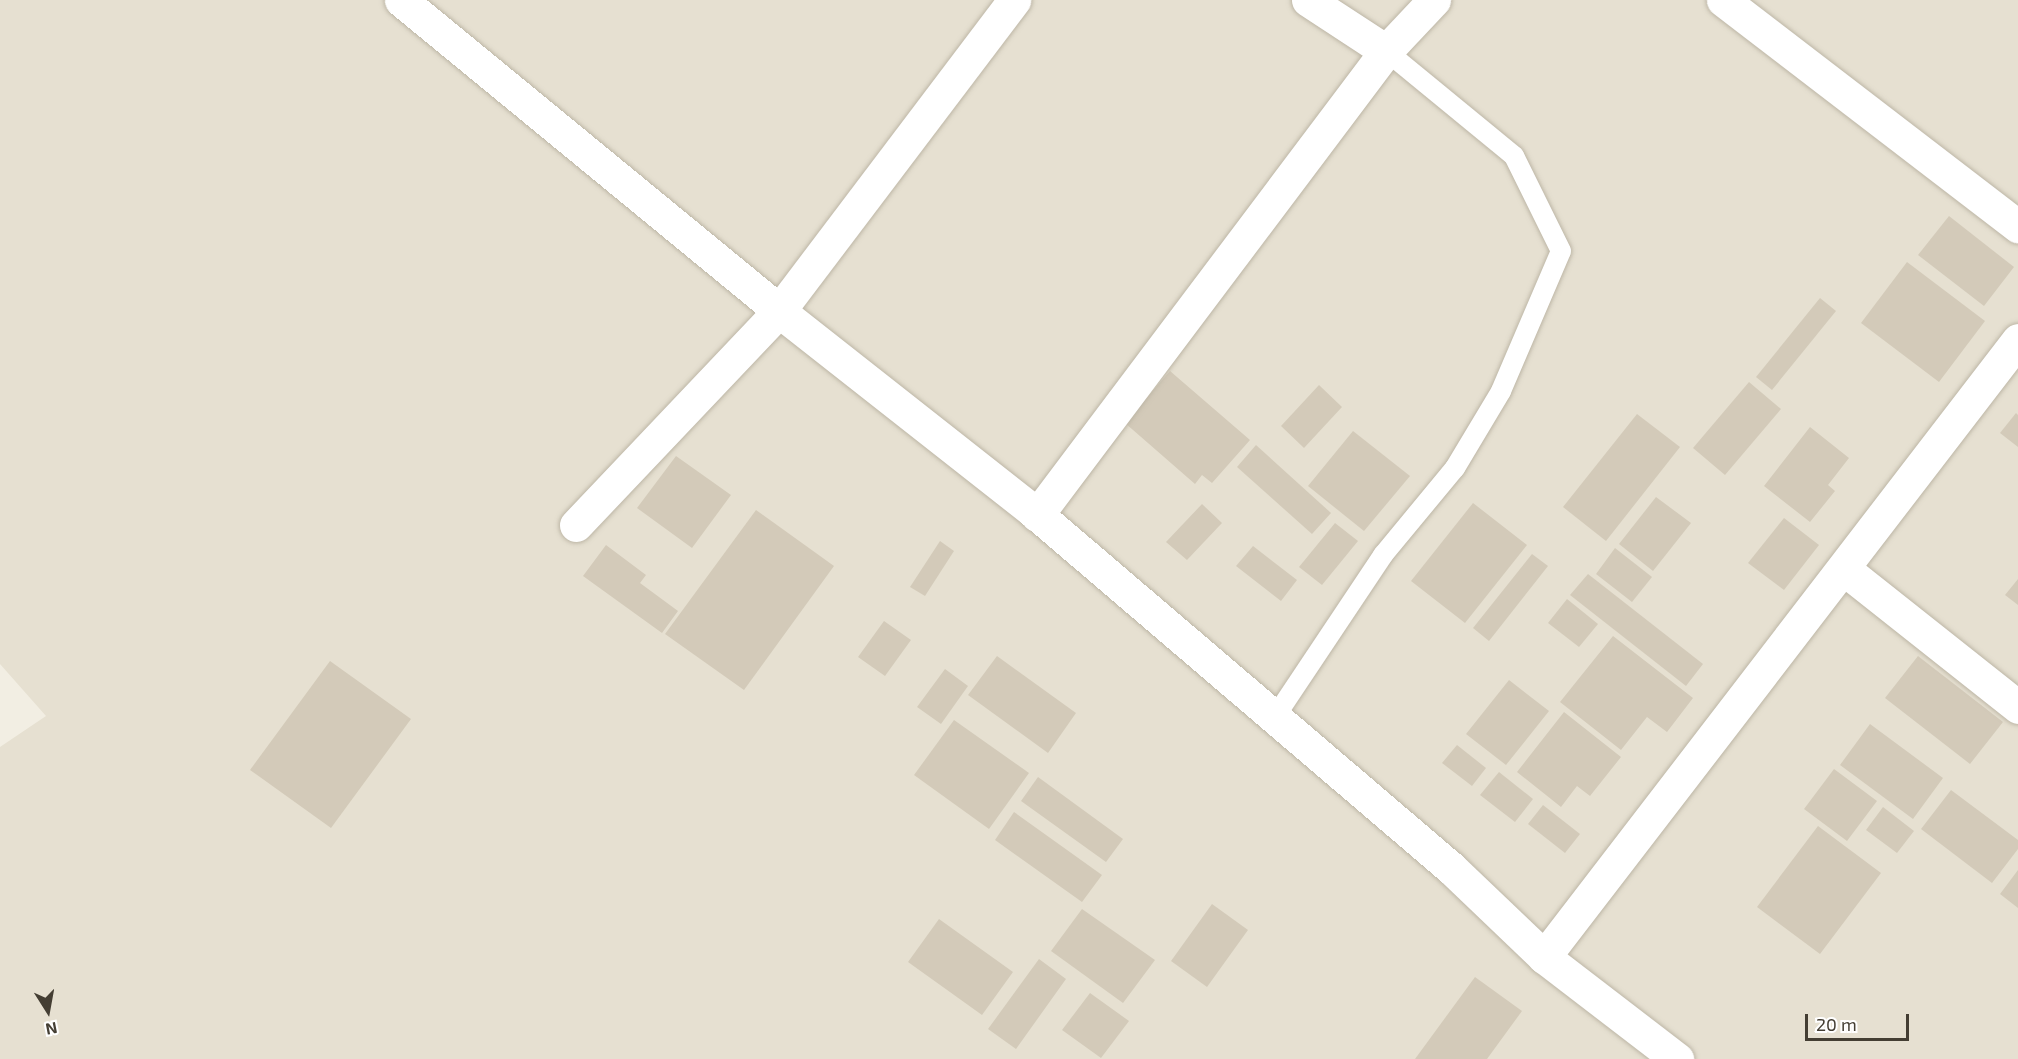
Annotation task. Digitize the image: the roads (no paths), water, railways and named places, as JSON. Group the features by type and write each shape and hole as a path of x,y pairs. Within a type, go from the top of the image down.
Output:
{"street":[{"path":"401,0 779,311 1037,515 1451,868 1544,957 1677,1059"},
{"path":"576,525 779,311 1014,0"},
{"path":"1308,0 1386,51"},
{"path":"1037,515 1386,51 1434,0"},
{"path":"1723,0 2018,226"},
{"path":"1544,957 2018,340"},
{"path":"1844,569 2018,707"}],"lane":[{"path":"1275,717 1383,555 1455,468 1501,391 1561,251 1514,156 1386,51"}]}
